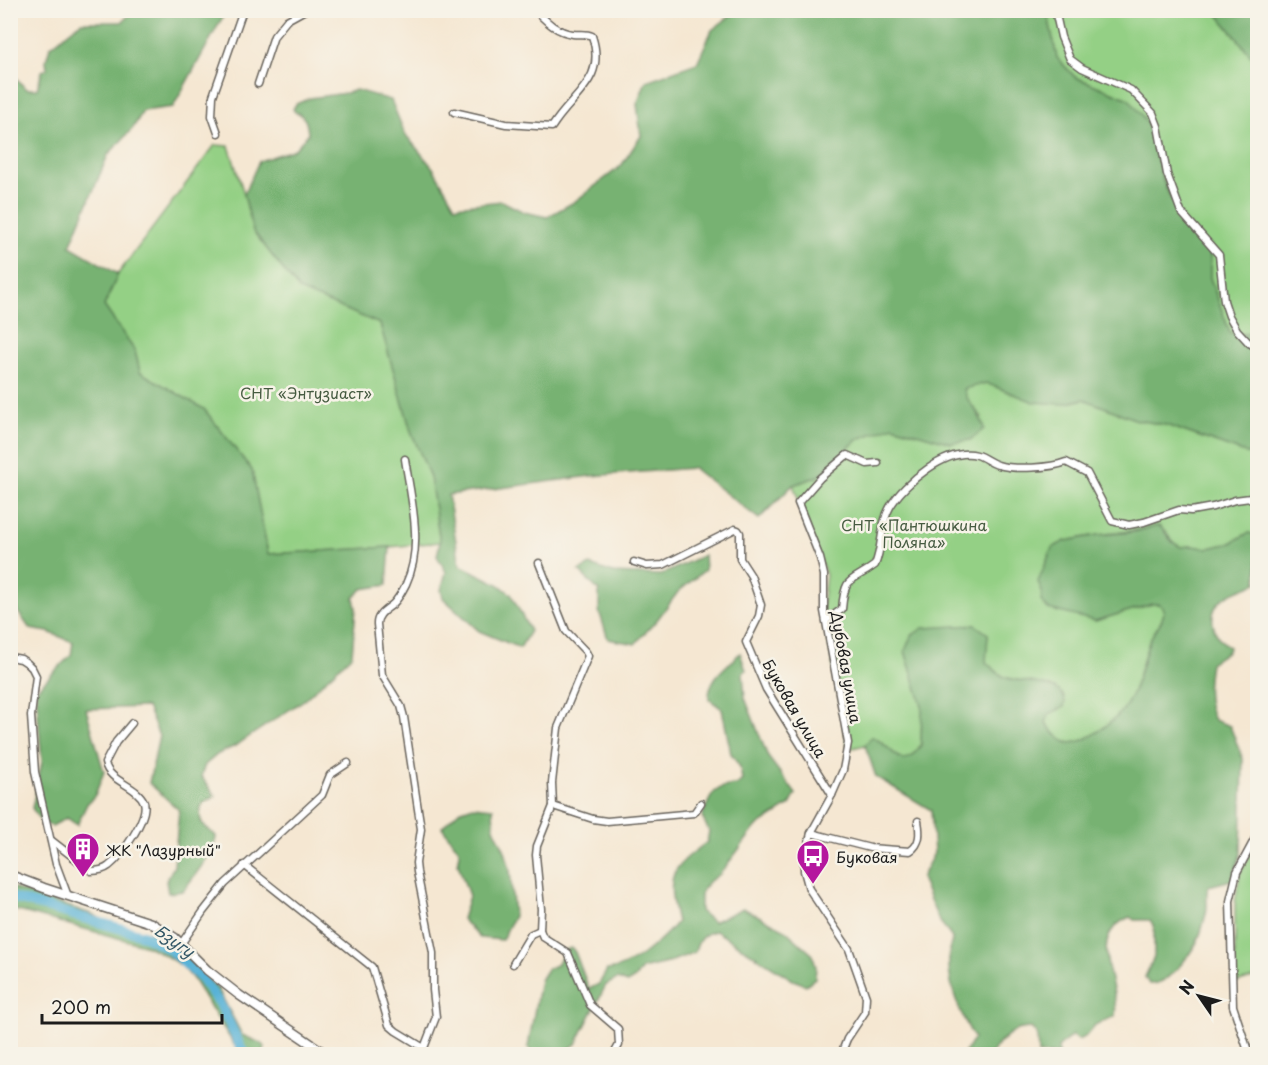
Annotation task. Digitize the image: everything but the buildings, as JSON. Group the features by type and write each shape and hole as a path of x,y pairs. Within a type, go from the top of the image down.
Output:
{"street":[{"path":"218,134 212,116 213,96 243,10"},
{"path":"258,84 274,36 287,20 305,10"},
{"path":"454,112 506,124 552,127 588,85 596,64 592,36 571,34 555,28 535,10"},
{"path":"1055,10 1060,37 1070,59 1082,68 1131,90 1153,113 1158,126 1167,174 1181,212 1219,255 1224,301 1229,316 1237,330 1257,348"},
{"name":"Дубовая улица","path":"827,620 842,609 843,594 848,582 874,564 885,518 900,492 916,477 952,457 965,454 976,455 996,465 1016,468 1058,465 1066,462 1087,473 1112,521 1129,525 1179,510 1202,509 1257,497"},
{"name":"Дубовая улица","path":"832,795 843,770 848,743 824,606 824,575 820,558 798,503 820,478 846,455 867,464 878,463"},
{"path":"244,865 372,966 389,1025 424,1051 436,1017 433,953 416,863 421,829 404,717 382,675 377,624 378,617 392,604 406,585 415,557 413,514 405,459"},
{"name":"Буковая улица","path":"634,562 647,566 663,565 735,529 738,530 740,559 751,576 761,605 759,616 746,642 766,689 832,795"},
{"path":"539,563 566,632 588,656 558,728 552,783 553,806 537,846 540,930 543,937 568,953 590,1005 618,1029 620,1038 615,1054"},
{"path":"12,656 27,663 36,676 32,716 32,754 40,800 56,864 68,896"},
{"path":"51,840 84,867 96,871 112,863 134,833 144,815 145,806 142,799 108,771 105,764 116,742 132,723"},
{"path":"182,944 217,893 244,865 322,795 330,775 348,763"},
{"path":"832,795 811,832 804,863 806,882 849,949 866,997 865,1012 847,1039 841,1054"},
{"path":"553,806 593,819 607,821 694,813 701,803"},
{"path":"811,832 870,848 910,851 918,842 920,829 918,821"},
{"path":"1249,1054 1233,1006 1230,901 1237,872 1257,833"},
{"path":"10,875 151,923 164,930 182,944 207,970 239,995 326,1054"},
{"path":"513,964 531,934 540,930"}],"green space":[{"path":"133,11 226,11 173,107 143,111 133,128 108,155 70,246 118,274 104,306 135,351 140,372 204,409 252,470 268,554 390,547 387,585 362,589 354,598 356,608 352,655 304,700 235,746 218,754 205,765 201,776 215,796 202,804 200,815 204,826 216,836 215,842 208,857 183,891 168,893 166,881 174,866 179,810 149,783 159,736 147,707 86,709 104,772 95,795 87,804 77,825 67,818 52,826 42,823 32,808 42,762 36,690 71,655 73,642 48,632 30,629 18,612 11,592 11,72 26,89 37,89 42,71 47,69 46,60 50,47 81,22 122,22"},
{"path":"737,11 1047,11 1057,58 1075,77 1129,99 1147,122 1163,181 1184,228 1210,253 1210,278 1230,333 1257,335 1257,457 1166,425 1137,420 1084,399 1062,404 1034,402 986,383 964,389 984,429 970,440 951,443 893,426 858,439 819,476 793,485 759,519 693,468 591,476 448,495 460,565 498,584 511,594 530,631 520,648 479,631 443,598 441,590 446,572 437,556 440,542 430,477 411,431 380,324 299,290 253,231 244,194 259,161 295,149 308,134 305,120 293,109 296,104 310,98 356,90 391,100 405,134 433,168 455,206 502,201 524,212 547,217 574,202 621,166 641,136 637,104 646,81 697,63 712,30"},
{"path":"1047,11 1215,11 1257,63 1257,335 1230,333 1210,278 1210,253 1184,228 1129,99 1075,77 1057,58"},
{"path":"1215,11 1257,11 1257,63"},
{"name":"СНТ «Энтузиаст»","path":"215,145 229,146 253,231 299,290 380,324 411,431 430,477 440,542 268,554 252,470 204,409 140,372 135,351 104,306 118,274"},
{"name":"СНТ «Пантюшкина Поляна»","path":"986,383 1022,397 1046,403 1084,399 1137,420 1166,425 1257,457 1257,535 1248,533 1231,543 1209,548 1181,547 1172,542 1166,531 1157,526 1090,536 1052,548 1095,621 1152,604 1159,604 1164,609 1163,618 1149,642 1137,682 1127,704 1108,724 1081,741 1066,742 1057,737 1046,723 1055,688 1004,677 985,662 988,634 975,625 905,651 922,705 921,745 913,756 904,760 872,737 865,745 848,749 822,607 826,575 793,485 819,476 858,439 893,426 951,443 982,417 967,401 964,389"},
{"path":"1161,527 1172,542 1181,547 1209,548 1231,543 1248,533 1257,535 1257,583 1226,596 1215,607 1213,615 1213,624 1218,637 1229,647 1228,651 1210,663 1209,706 1214,720 1230,726 1243,759 1241,853 1232,880 1209,886 1206,913 1196,944 1176,970 1163,981 1149,984 1145,977 1154,957 1154,927 1150,920 1134,920 1130,917 1116,925 1109,936 1106,948 1115,1016 1095,1025 1085,1037 1078,1040 1072,1035 1058,1048 1059,1054 1038,1054 1037,1034 1031,1028 1012,1032 990,1054 964,1054 974,1038 961,1013 952,986 949,956 952,938 938,919 921,878 934,853 931,810 876,777 865,745 872,737 904,760 913,756 921,745 922,705 905,651 911,636 923,628 975,625 988,634 986,662 997,672 1004,677 1053,687 1060,692 1064,698 1064,707 1049,714 1046,723 1057,737 1073,743 1082,741 1100,731 1123,710 1131,697 1149,642 1163,618 1164,609 1159,604 1152,604 1095,621 1048,609 1041,601 1042,591 1038,582 1052,548 1065,541 1134,532"},
{"path":"704,555 705,570 678,592 635,644 608,639 599,611 599,591 579,571 590,565 613,573 661,575"},
{"path":"740,653 746,670 743,673 745,698 768,757 796,794 790,805 756,827 720,874 707,883 700,895 700,911 713,922 743,908 784,929 813,955 816,967 815,978 806,985 793,980 716,931 711,932 702,938 695,952 667,963 642,969 635,978 627,983 617,979 606,985 576,1044 561,1054 534,1054 528,1047 540,980 547,969 556,965 567,949 572,948 575,952 589,989 599,984 607,970 626,964 646,952 677,922 672,894 674,875 685,860 707,842 709,831 702,817 714,793 722,787 737,785 742,780 740,767 731,754 722,709 709,699 715,678"},
{"path":"473,806 493,808 494,828 505,851 510,870 514,916 502,940 480,938 462,919 469,896 458,864 459,850 442,827 459,811"},
{"path":"1257,842 1257,977 1235,983 1235,902 1240,873"},
{"path":"10,887 94,915 114,927 159,934 187,957 218,989 242,1035 264,1046 264,1054 240,1054 193,979 182,966 147,946 11,909"}],"waterway":[{"name":"Бзугу","path":"10,897 143,935 169,949 201,978 220,1004 244,1054"}],"place":[{"name":"ЖК \"Лазурный\"","path":"83,878"},
{"name":"Буковая","path":"813,885"}]}
